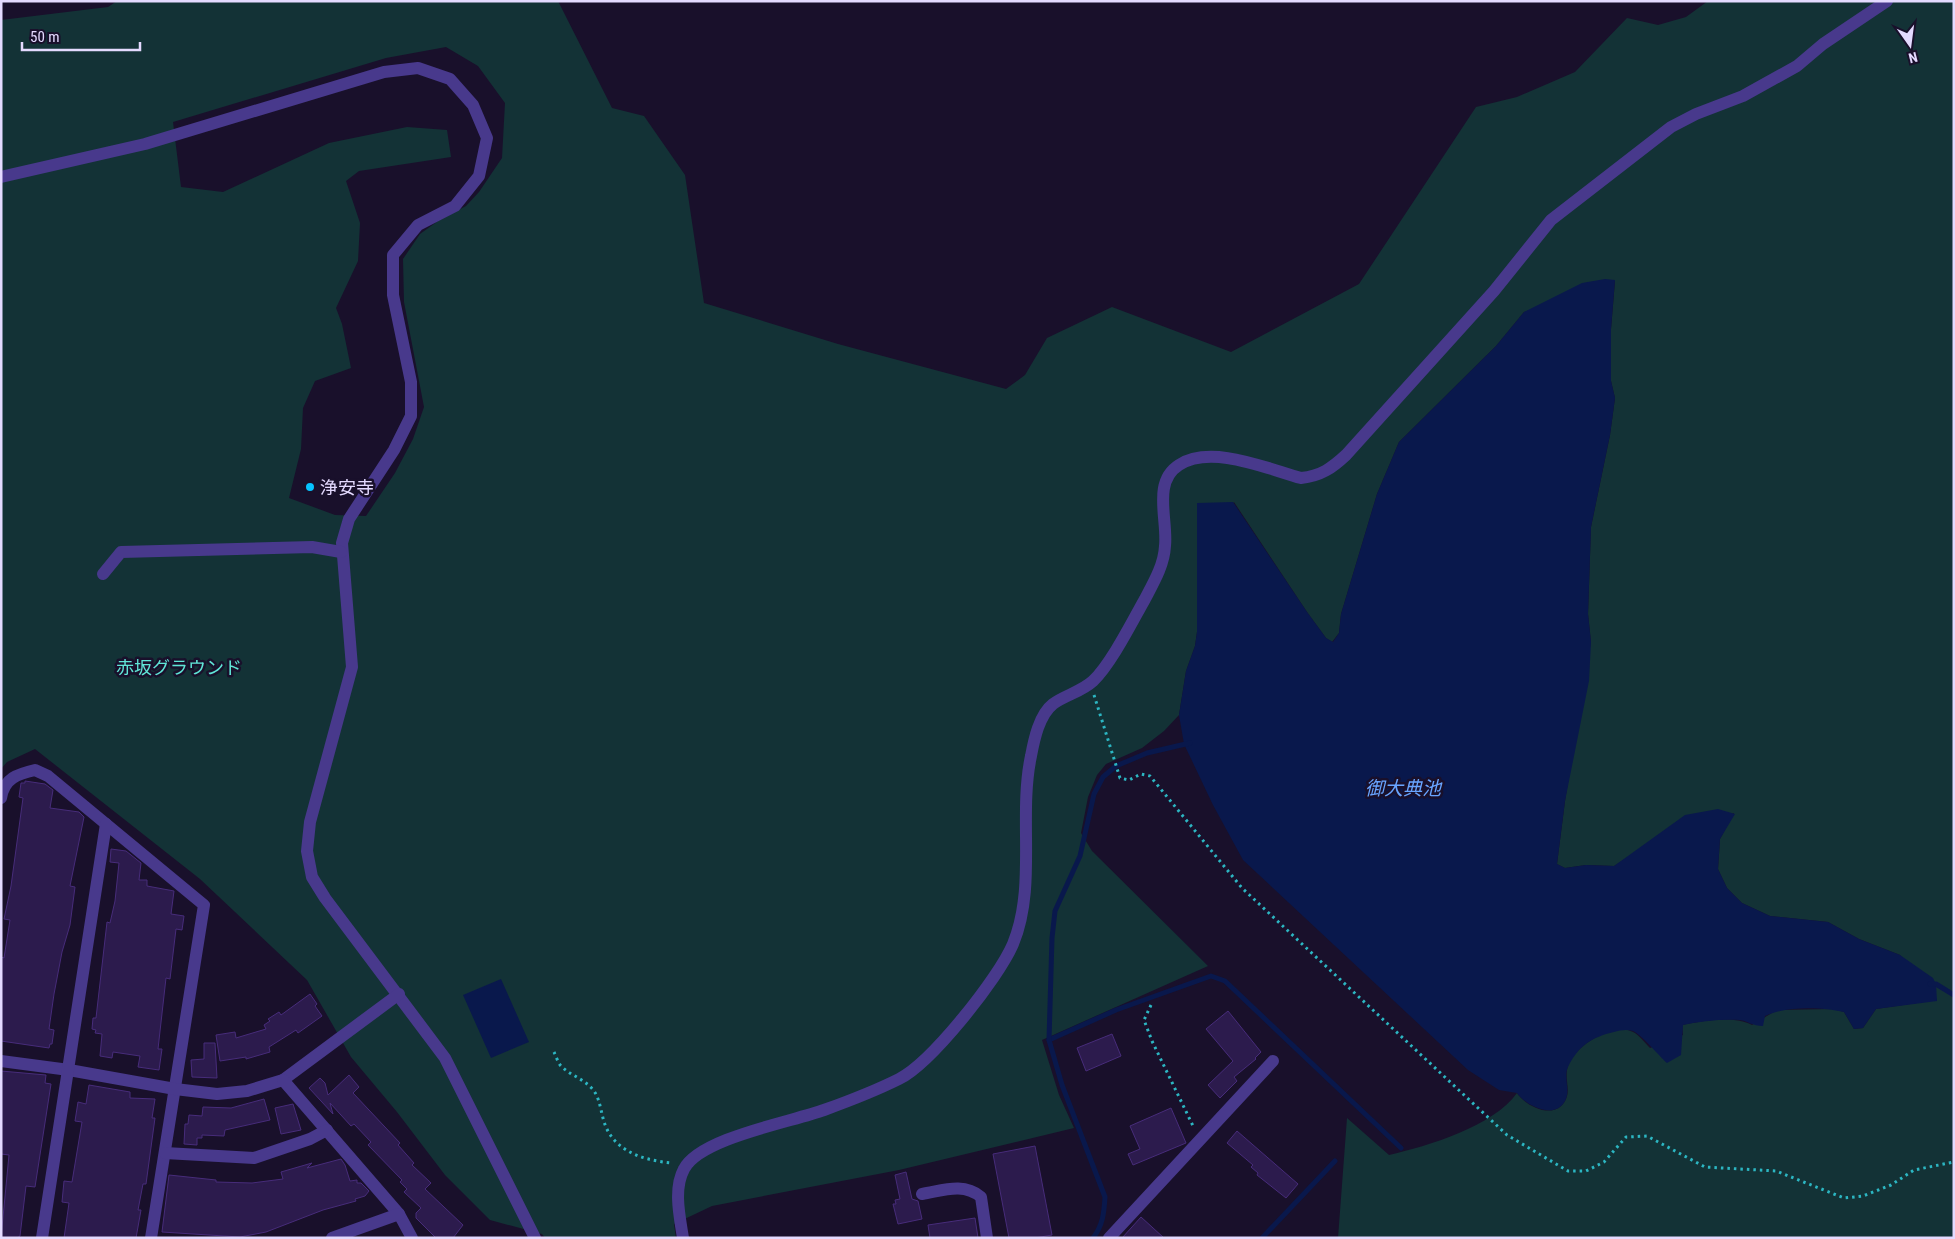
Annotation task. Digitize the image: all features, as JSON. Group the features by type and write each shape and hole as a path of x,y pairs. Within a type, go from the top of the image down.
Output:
{"street":[{"path":"683,1238 679,1189 683,1170 689,1164 712,1146 824,1110 900,1078 917,1067 966,1014 997,972 1013,944 1022,910 1026,798 1031,756 1041,721 1051,705 1093,681 1120,643 1157,576 1166,545 1163,491 1166,480 1177,466 1192,459 1219,456 1301,478 1314,477 1329,470 1346,455 1494,291 1551,220 1671,128 1696,114 1743,96 1797,66 1823,44 1887,1"},
{"path":"1,176 145,144 384,72 418,68 450,80 473,105 487,138 479,176 455,206 418,225 393,254 394,295 411,382 411,416 394,450 348,519 341,552 352,667 310,822 307,851 312,877 325,898 399,994 445,1058 535,1238"},
{"path":"103,574 121,552 312,547 341,552"},
{"path":"1,798 2,791 12,776 35,770 48,776 204,905 151,1238"},
{"path":"42,1238 106,824"},
{"path":"1,1061 69,1070 175,1089 217,1094 247,1091 283,1080 399,994"},
{"path":"1109,1238 1273,1061"},
{"path":"283,1080 399,1214 412,1238"},
{"path":"165,1153 254,1158 310,1139 327,1130"},
{"path":"922,1194 962,1187 973,1190 981,1197 986,1238"},
{"path":"332,1238 399,1214"}],"path":[{"path":"1087,685 1094,694 1113,761 1120,778 1129,780 1141,774 1150,776 1242,888 1507,1135 1568,1171 1586,1171 1604,1162 1626,1137 1647,1136 1705,1167 1776,1171 1844,1198 1863,1196 1891,1185 1914,1170 1954,1162"},
{"path":"1151,1005 1144,1020 1152,1041 1200,1140"},
{"path":"554,1052 560,1065 586,1081 596,1093 606,1126 612,1139 618,1144 644,1159 689,1164"}],"green space":[{"name":"赤坂グラウンド","path":"117,1 558,1 612,108 644,116 685,175 704,303 838,344 1006,389 1025,375 1047,338 1112,307 1231,352 1359,284 1476,107 1517,97 1575,72 1627,18 1658,25 1686,17 1708,1 1954,1 1954,1238 1338,1238 1347,1118 1389,1155 1441,1140 1477,1125 1506,1105 1517,1093 1534,1107 1548,1111 1555,1110 1560,1107 1567,1097 1567,1070 1570,1062 1584,1045 1604,1033 1615,1030 1633,1032 1650,1048 1683,1035 1682,1025 1708,1021 1736,1020 1752,1025 1777,1010 1833,1009 1844,1012 1854,1029 1863,1028 1876,1009 1937,1000 1900,955 1859,939 1828,922 1770,916 1742,903 1727,888 1718,869 1720,839 1734,813 1635,853 1614,866 1586,865 1565,868 1557,864 1565,801 1591,642 1588,614 1591,527 1610,435 1615,398 1611,381 1611,329 1615,281 1524,312 1496,346 1399,442 1377,494 1341,614 1339,633 1332,642 1326,638 1307,612 1234,502 1197,551 1197,632 1195,646 1186,671 1179,715 1164,731 1142,748 1106,764 1097,775 1088,797 1081,833 1092,851 1208,966 1042,1040 1059,1095 1074,1128 899,1170 712,1206 674,1224 676,1238 545,1238 542,1234 490,1220 445,1175 397,1112 351,1057 307,980 200,879 35,749 7,762 1,769 1,20 108,7","holes":["446,47 478,66 505,103 502,158 479,192 466,206 438,221 420,234 403,259 404,302 424,407 413,439 395,473 366,516 335,515 289,498 301,449 303,408 315,381 351,368 342,324 336,308 358,261 360,223 346,181 359,171 451,157 447,130 407,127 329,143 223,192 181,187 173,122 386,58"]}],"water":[{"name":"御大典池","path":"1605,279 1615,280 1611,329 1611,381 1615,398 1610,435 1591,527 1588,614 1591,642 1589,681 1565,801 1557,864 1565,868 1586,865 1614,866 1685,815 1718,809 1735,814 1720,839 1718,869 1727,888 1742,903 1770,916 1828,922 1859,939 1900,955 1933,978 1936,984 1937,1001 1876,1009 1863,1028 1854,1029 1844,1012 1814,1008 1783,1010 1773,1013 1765,1016 1763,1026 1740,1020 1697,1022 1683,1025 1681,1055 1667,1063 1646,1041 1633,1031 1621,1030 1606,1034 1592,1040 1576,1053 1566,1075 1567,1097 1560,1107 1555,1110 1548,1110 1534,1106 1521,1098 1517,1093 1499,1090 1468,1070 1243,860 1213,805 1184,744 1179,715 1186,671 1195,646 1197,632 1197,503 1233,502 1307,612 1326,638 1333,642 1339,633 1341,614 1377,494 1399,442 1496,346 1524,312 1582,283"},
{"path":"501,979 529,1042 491,1058 463,995"}],"building":[{"path":"25,781 45,784 53,790 50,808 79,812 84,817 70,886 75,887 70,925 62,952 54,994 49,1029 54,1030 52,1044 50,1044 49,1048 1,1041 1,957 4,958 10,920 4,919 11,886 23,798 19,797 21,783 25,783"},
{"path":"111,849 126,851 141,863 139,880 147,880 147,886 174,891 171,914 184,916 182,930 176,929 170,979 166,978 158,1049 162,1049 159,1070 138,1067 140,1056 113,1052 112,1058 100,1056 102,1034 95,1033 96,1030 92,1029 93,1018 96,1018 107,922 110,923 115,901 119,863 110,862"},
{"path":"310,994 322,1016 298,1033 296,1030 269,1047 270,1052 246,1059 246,1057 220,1061 216,1035 235,1032 236,1038 266,1029 264,1025 270,1021 268,1019 279,1012 281,1015"},
{"path":"1228,1011 1261,1052 1256,1059 1234,1077 1237,1081 1220,1098 1208,1085 1233,1061 1206,1029"},
{"path":"1112,1034 1121,1056 1086,1071 1077,1048"},
{"path":"204,1043 215,1043 217,1078 192,1077 191,1060 204,1059"},
{"path":"1,1071 46,1075 45,1083 51,1084 35,1187 26,1186 20,1236 17,1238 1,1238 9,1155 1,1154"},
{"path":"349,1075 359,1087 353,1093 400,1143 398,1145 414,1163 412,1165 431,1183 425,1189 463,1225 453,1238 436,1238 416,1218 416,1213 421,1208 404,1192 407,1189 400,1182 402,1180 368,1145 371,1142 354,1124 351,1126 330,1103 333,1114 309,1088 320,1078 325,1083 328,1095"},
{"path":"89,1085 130,1092 130,1098 155,1099 152,1118 155,1118 146,1184 143,1184 138,1210 141,1210 136,1238 64,1238 69,1203 62,1202 64,1181 72,1182 82,1122 75,1121 78,1102 86,1104"},
{"path":"264,1099 270,1120 225,1130 224,1136 202,1135 202,1138 197,1138 197,1145 184,1144 185,1124 188,1124 189,1115 202,1116 203,1107 231,1108"},
{"path":"293,1104 301,1130 281,1134 275,1108"},
{"path":"1171,1108 1186,1143 1133,1165 1128,1154 1140,1149 1130,1126"},
{"path":"1237,1131 1298,1184 1286,1198 1257,1175 1258,1173 1251,1167 1253,1165 1227,1143"},
{"path":"1035,1146 1052,1235 1035,1238 1009,1238 993,1154"},
{"path":"341,1159 350,1181 357,1180 357,1183 361,1183 369,1191 365,1196 355,1199 356,1201 323,1210 266,1232 240,1237 162,1232 169,1175 216,1180 216,1182 252,1183 283,1179 281,1172 312,1163 307,1168"},
{"path":"906,1172 912,1199 918,1201 922,1219 898,1224 893,1204 896,1204 895,1200 900,1199 895,1175"},
{"path":"1141,1217 1164,1238 1122,1238"},
{"path":"975,1218 978,1238 930,1238 928,1225"}],"waterway":[{"path":"1093,1238 1102,1219 1105,1197 1062,1085 1049,1040 1052,938 1055,911 1080,856 1094,794 1103,777 1116,766 1147,753 1190,743"},
{"path":"1049,1040 1116,1010 1211,976 1225,981 1401,1148"},
{"path":"1930,984 1936,984 1954,995"},
{"path":"1262,1238 1335,1161"}],"place":[{"name":"浄安寺","path":"310,487"}]}
